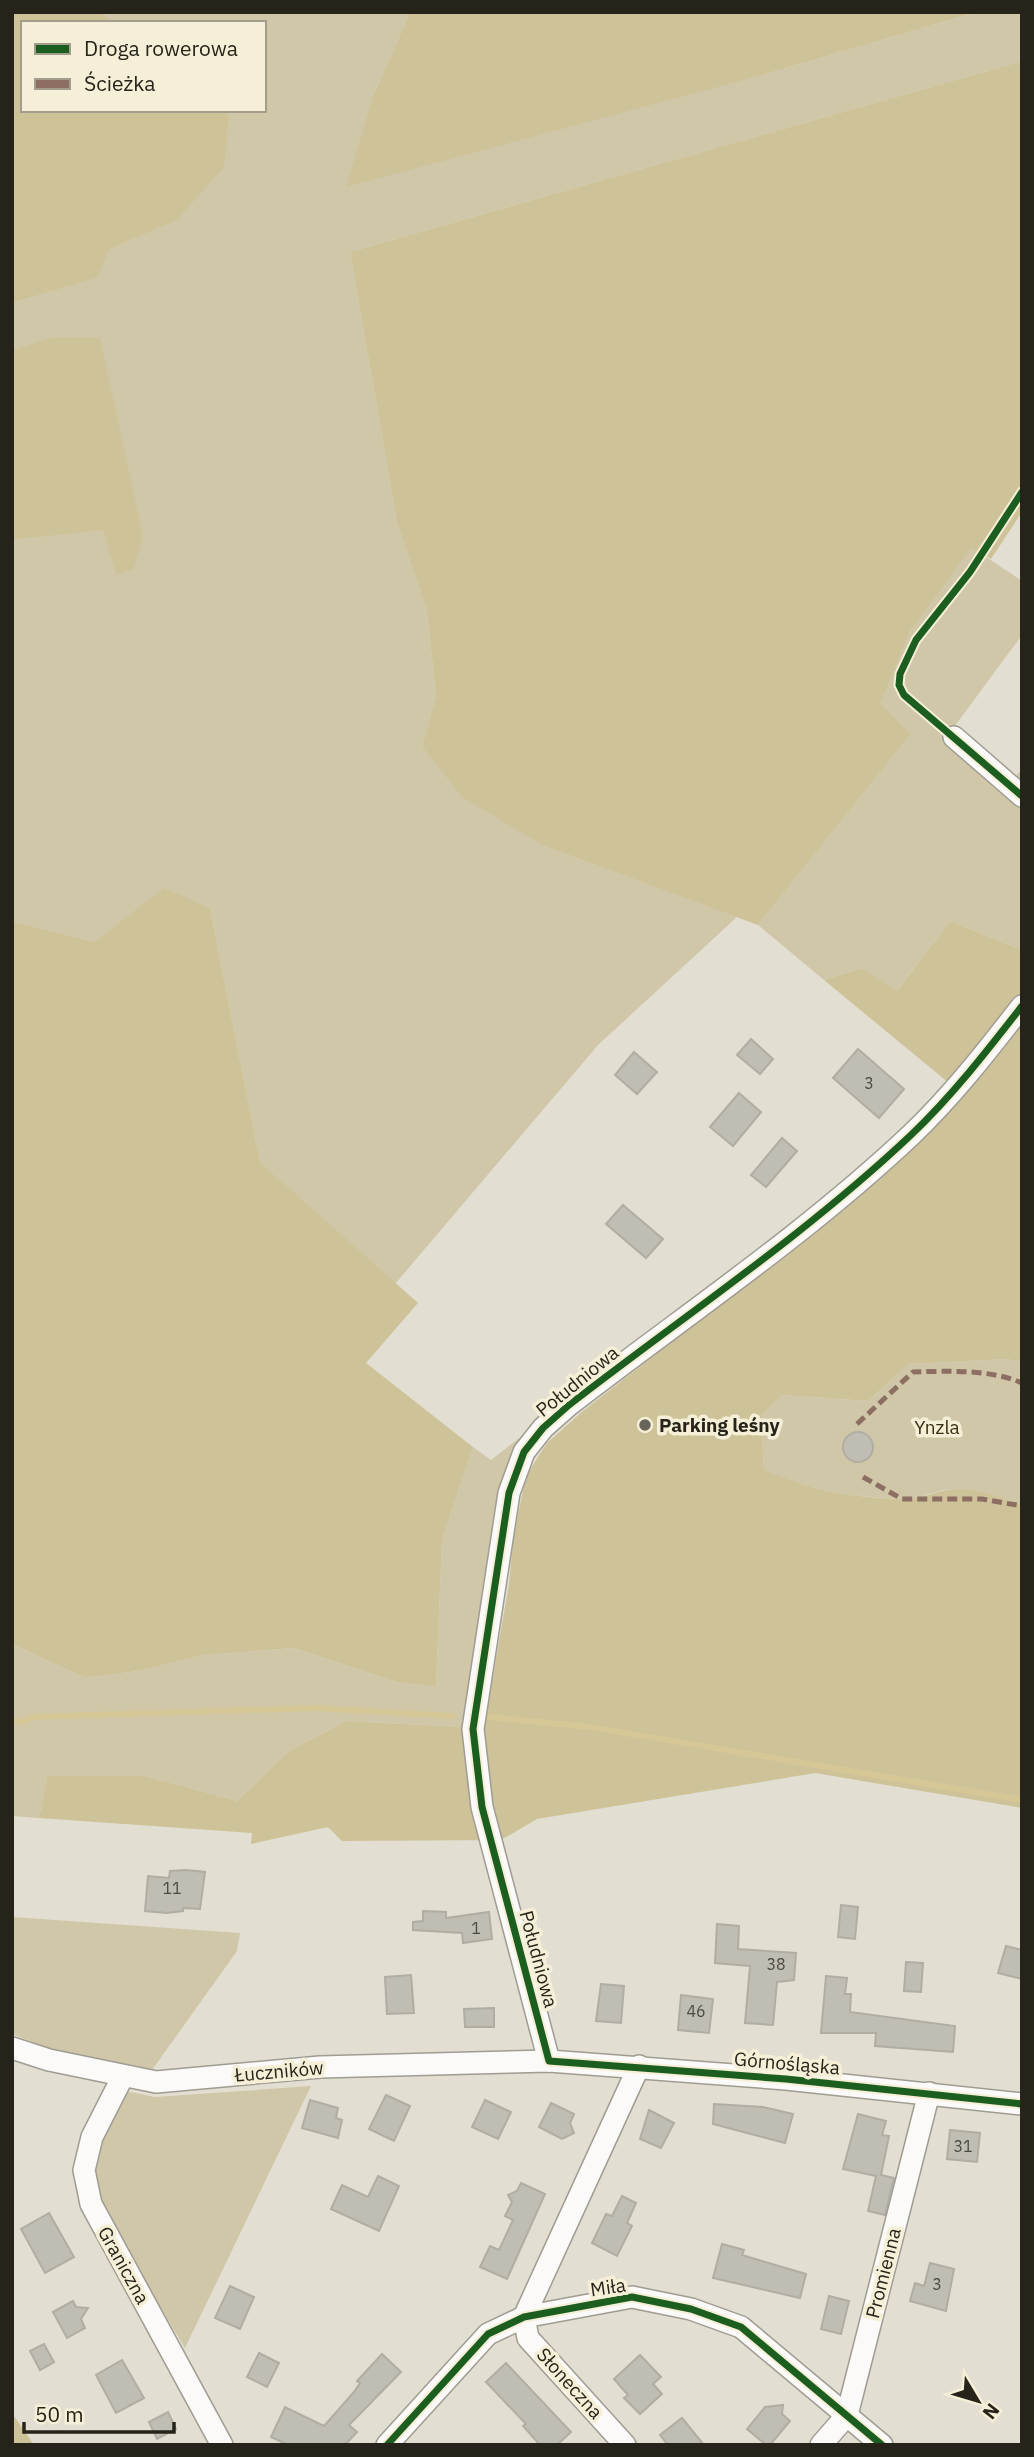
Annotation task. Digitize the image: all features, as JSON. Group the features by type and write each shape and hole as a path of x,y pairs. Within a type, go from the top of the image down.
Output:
{"street":[{"path":"954,737 1022,796"},
{"name":"Południowa","path":"549,2061 482,1807 473,1729 509,1493 524,1452 543,1428 569,1405 784,1245 862,1180 913,1133 955,1088 1022,1006"},
{"name":"Łuczników","path":"12,2048 122,2078 156,2082 320,2067 549,2061"},
{"name":"Górnośląska","path":"549,2061 639,2066 1022,2104"},
{"path":"524,2317 639,2066"},
{"name":"Graniczna","path":"122,2078 92,2137 84,2170 91,2204 222,2445"},
{"name":"Promienna","path":"821,2445 847,2415 929,2093"},
{"name":"Miła","path":"391,2443 488,2334 524,2317 632,2297 691,2309 741,2327 882,2445"},
{"name":"Słoneczna","path":"524,2317 528,2338 625,2445"}],"green space":[{"path":"99,12 410,12 373,96 766,74 977,12 1022,12 1022,61 350,252 397,523 427,612 436,696 422,746 544,846 737,917 598,1045 395,1284 260,1162 210,908 164,889 94,942 12,921 12,540 103,529 116,574 134,569 12,350 12,303 96,278 108,249 176,221 229,116 226,112 266,112 266,21 113,21"},
{"path":"971,547 1022,581 1022,635 954,727 1015,777 1022,769 1022,950 950,921 896,992 862,968 824,980 758,925 911,734 879,703 910,632"},
{"name":"Ynzla","path":"1006,1359 1022,1362 1022,1505 961,1489 947,1489 906,1499 851,1495 799,1483 764,1469 761,1415 783,1395 868,1401 909,1364"},
{"path":"527,1432 506,1472 488,1558 464,1727 346,1721 289,1751 237,1801 146,1776 47,1776 39,1818 12,1816 12,1644 85,1678 138,1671 204,1655 294,1648 397,1682 436,1687 442,1541 473,1447 491,1460"},
{"path":"12,1917 240,1933 237,1951 152,2070 75,2058 12,2034"},
{"path":"311,2086 185,2348 118,2233 97,2187 95,2161 105,2130 125,2091 155,2097"}],"shaded area":[{"path":"12,12 99,12 113,21 21,21 21,112 226,112 229,116 224,167 176,221 109,249 97,278 12,303"},
{"path":"410,12 977,12 766,74 346,187 373,96"},
{"path":"1022,61 1022,512 991,559 971,548 910,632 880,703 911,734 758,925 544,846 462,797 422,746 436,696 427,612 397,523 350,252"},
{"path":"55,337 100,338 143,536 134,569 116,575 103,530 12,540 12,350"},
{"path":"164,888 210,908 260,1162 418,1303 366,1363 473,1447 442,1541 436,1687 397,1682 294,1648 204,1655 138,1671 85,1678 12,1644 12,921 94,942"},
{"path":"950,921 1022,950 1022,1362 1006,1359 909,1364 868,1401 783,1395 761,1415 764,1469 799,1483 851,1495 906,1499 963,1489 1022,1505 1022,1808 815,1773 537,1819 501,1840 342,1841 328,1827 251,1844 252,1833 39,1818 47,1776 146,1776 237,1801 289,1751 346,1721 484,1728 509,1584 514,1534 526,1476 547,1443 583,1411 778,1259 961,1093 824,980 862,968 897,991"},
{"path":"12,2413 34,2445 12,2445"}],"building":[{"path":"751,1039 773,1059 760,1074 737,1055"},
{"path":"858,1049 904,1089 879,1118 833,1078"},
{"path":"634,1052 657,1072 637,1094 615,1075"},
{"path":"739,1093 761,1112 733,1146 710,1127"},
{"path":"782,1138 797,1151 766,1187 751,1175"},
{"path":"623,1205 663,1239 646,1258 606,1224"},
{"path":"858,1432 868,1437 873,1447 868,1457 858,1462 848,1457 843,1447 848,1437"},
{"path":"170,1871 205,1872 200,1909 183,1908 183,1911 167,1913 145,1911 148,1876 169,1878"},
{"path":"841,1905 858,1907 855,1939 838,1937"},
{"path":"423,1911 446,1912 446,1918 489,1912 492,1939 463,1943 462,1933 413,1930 413,1922 423,1921"},
{"path":"717,1924 739,1926 738,1949 796,1953 794,1980 777,1982 773,2025 745,2023 750,1966 715,1963"},
{"path":"1006,1946 1022,1950 1022,1979 998,1973"},
{"path":"906,1962 923,1963 921,1992 904,1991"},
{"path":"411,1975 414,2013 387,2014 385,1977"},
{"path":"826,1976 847,1978 845,1994 851,1994 850,2012 955,2026 953,2052 875,2046 876,2033 821,2033"},
{"path":"601,1984 624,1986 621,2023 596,2021"},
{"path":"681,1995 713,1999 709,2033 678,2030"},
{"path":"494,2008 494,2027 465,2027 464,2009"},
{"path":"386,2095 410,2106 394,2141 369,2129"},
{"path":"310,2100 338,2108 336,2118 342,2120 338,2138 302,2128"},
{"path":"485,2100 511,2112 498,2139 472,2127"},
{"path":"551,2103 574,2114 570,2123 574,2133 562,2139 539,2127"},
{"path":"714,2104 763,2107 793,2114 785,2143 713,2124"},
{"path":"649,2110 674,2123 661,2148 640,2139"},
{"path":"858,2114 886,2121 882,2135 889,2136 881,2175 894,2178 885,2215 868,2211 876,2176 843,2169"},
{"path":"950,2130 980,2133 977,2162 947,2159"},
{"path":"378,2176 399,2186 379,2231 331,2209 342,2185 368,2197"},
{"path":"521,2183 545,2194 507,2279 480,2267 490,2246 499,2250 513,2220 505,2216 512,2202 508,2195 517,2191"},
{"path":"622,2196 636,2203 627,2223 632,2226 617,2256 592,2243 606,2214 612,2216"},
{"path":"49,2213 74,2257 45,2273 21,2229"},
{"path":"722,2244 744,2250 742,2255 806,2274 800,2298 713,2278"},
{"path":"930,2263 954,2269 946,2311 910,2301 915,2283 924,2286"},
{"path":"230,2286 254,2297 240,2329 215,2318"},
{"path":"829,2296 849,2301 841,2334 821,2329"},
{"path":"73,2301 76,2307 88,2308 81,2319 85,2328 67,2338 53,2312"},
{"path":"44,2344 54,2362 40,2370 30,2351"},
{"path":"259,2353 279,2363 267,2387 247,2377"},
{"path":"382,2354 401,2372 349,2425 357,2432 345,2445 288,2445 271,2437 285,2407 324,2426 354,2392 360,2383 357,2381"},
{"path":"640,2355 661,2377 653,2384 662,2394 640,2414 624,2398 628,2395 614,2379"},
{"path":"122,2360 144,2398 116,2413 96,2375"},
{"path":"506,2363 571,2432 557,2445 540,2445 523,2426 526,2424 486,2382"},
{"path":"783,2405 782,2414 790,2421 770,2445 766,2445 747,2429 765,2407"},
{"path":"168,2412 176,2429 157,2439 149,2422"},
{"path":"682,2418 704,2445 668,2445 660,2435"}],"waterway":[{"path":"12,1720 23,1722 31,1717 315,1708 452,1716"},
{"path":"489,1717 590,1727 1022,1800"}],"marked path":[{"path":"857,1424 913,1372 982,1373 1022,1383"},
{"path":"863,1477 902,1499 982,1499 1022,1506"}],"cycle path":[{"path":"1022,492 970,572 916,640 900,674 899,685 904,695 1022,796"},
{"path":"1022,1006 941,1105 871,1172 787,1241 569,1405 543,1428 524,1452 509,1493 473,1729 482,1807 549,2061 786,2079 1022,2104"},
{"path":"387,2445 488,2334 524,2317 632,2297 691,2309 741,2327 882,2445"}],"place":[{"name":"Parking leśny","path":"645,1425"}]}
